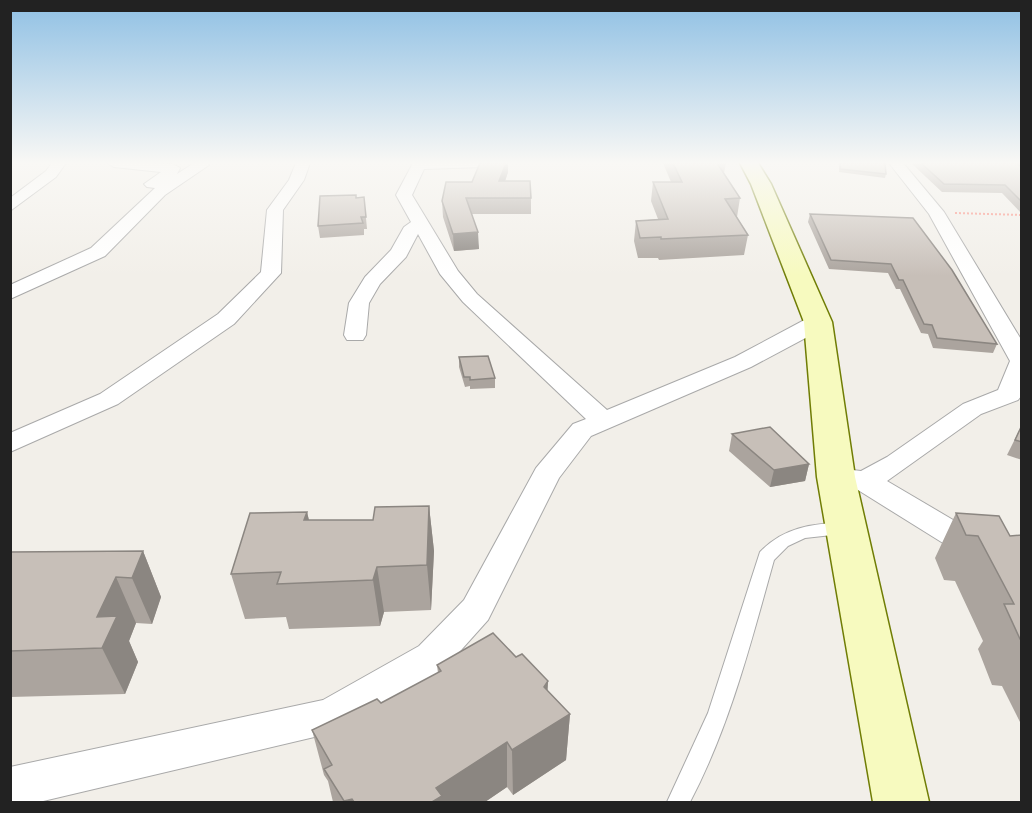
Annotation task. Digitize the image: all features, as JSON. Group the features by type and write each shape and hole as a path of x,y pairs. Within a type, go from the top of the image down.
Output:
{"street":[{"path":"10,293 98,252 150,201"},
{"path":"10,444 109,399 226,319 272,273 275,210 281,201"},
{"path":"408,201 450,274 470,298 602,420"},
{"path":"768,201 818,322 850,479 846,529 902,802"},
{"path":"850,479 897,462 972,409 1015,397 1022,361 936,212 927,201"},
{"path":"355,335 359,303 372,281 382,267 399,253 410,231 422,223"},
{"path":"10,788 104,770 330,717 432,657 476,610 546,475 582,430 743,363 818,322"},
{"path":"850,479 954,535 1022,561"}],"lane":[{"path":"678,802 700,763 717,721 766,556 783,540 793,535 818,529 846,529"}],"path":[{"path":"936,212 1022,215"}],"building":[{"path":"320,201 364,201 366,217 361,217 363,223 318,226"},
{"path":"442,201 467,201 478,232 453,234"},
{"path":"661,201 726,201 748,235 640,238 636,221 668,219"},
{"path":"810,214 913,218 952,270 997,344 937,338 932,325 924,324 903,280 899,280 891,264 831,260"},
{"path":"488,356 495,378 470,380 470,377 464,377 459,357"},
{"path":"1022,425 1022,442 1015,440"},
{"path":"770,427 809,464 774,470 732,434"},
{"path":"429,506 427,565 377,567 373,580 277,584 281,572 231,574 250,513 307,512 304,520 373,520 375,507"},
{"path":"956,513 999,516 1010,536 1022,535 1022,639 1004,604 1014,604 978,536 966,535"},
{"path":"143,551 132,578 116,577 97,617 117,616 102,648 10,651 10,552"},
{"path":"493,633 516,657 522,654 548,681 544,687 570,714 512,750 507,742 436,788 442,796 432,802 354,802 352,799 344,801 324,769 332,765 312,730 377,699 381,703 441,671 437,665"}]}
